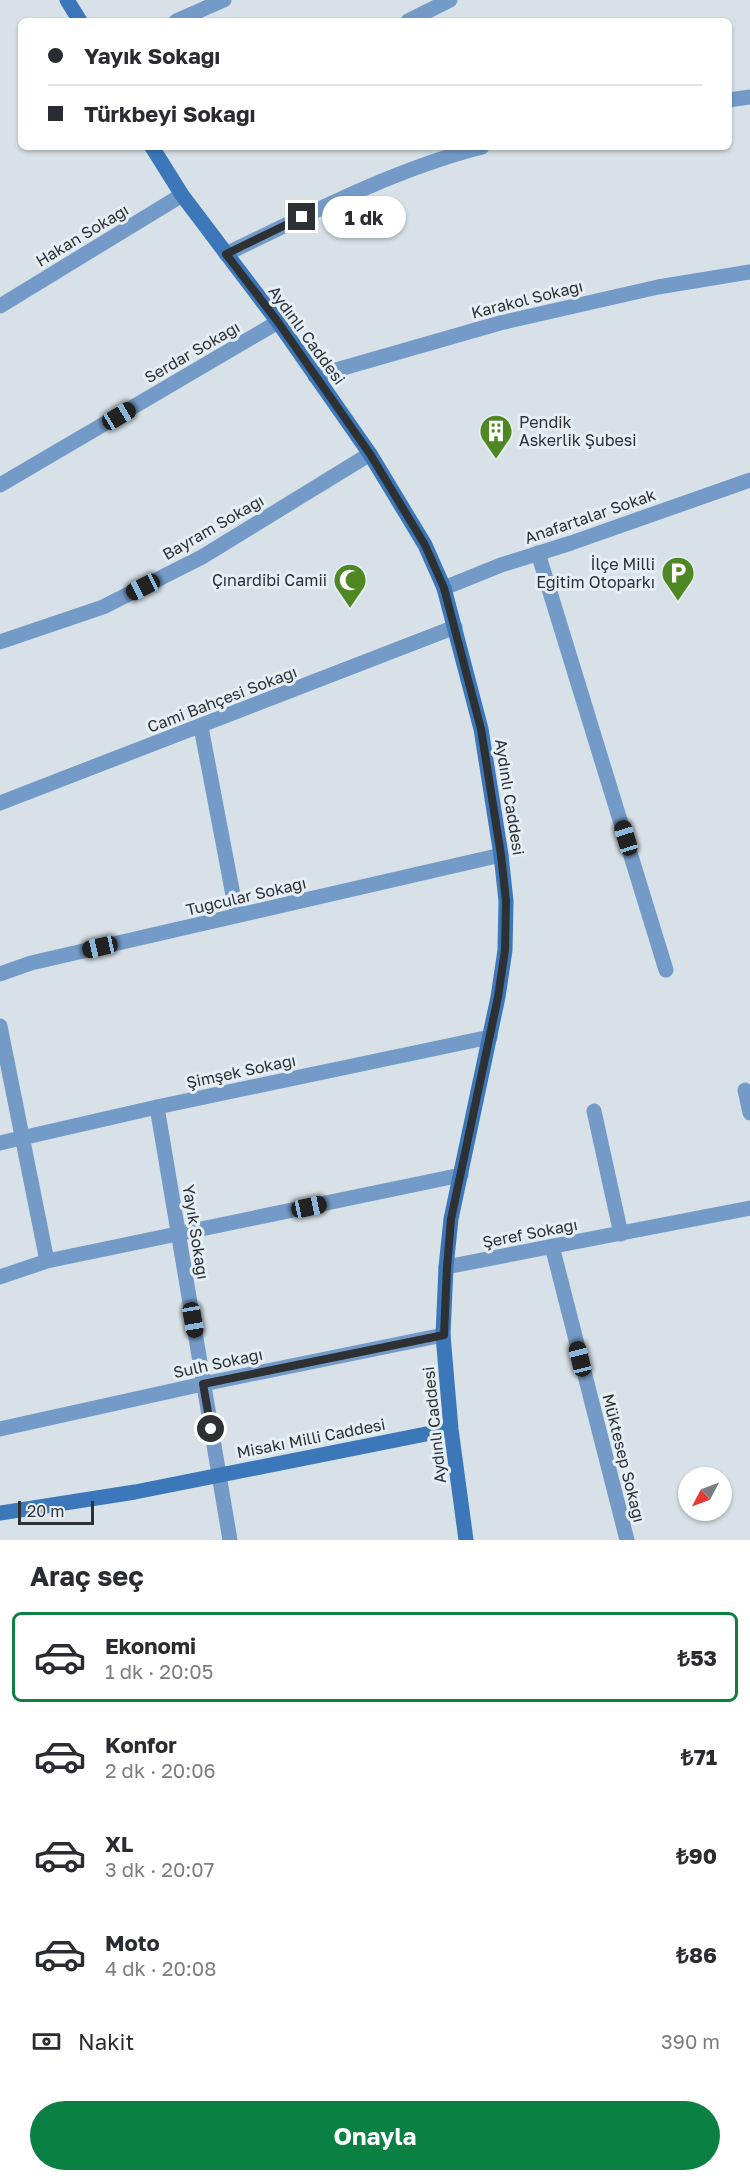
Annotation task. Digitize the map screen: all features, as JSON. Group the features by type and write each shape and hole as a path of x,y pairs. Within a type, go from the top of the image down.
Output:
{"main road":[{"path":"67,0 78,18"},
{"name":"Aydınlı Caddesi","path":"155,150 182,195 278,322 370,454 425,545 444,588 481,729 506,901 505,950 490,1037 451,1219 447,1267 444,1335 451,1429 466,1540"},
{"name":"Misakı Milli Caddesi","path":"0,1513 135,1491 451,1429"}],"street":[{"path":"183,18 224,0"},
{"path":"414,18 450,0"},
{"path":"732,100 750,97"},
{"path":"226,254 363,189 473,150"},
{"name":"Hakan Sokağı","path":"0,306 182,195"},
{"name":"Karakol Sokağı","path":"315,376 511,321 658,287 750,272"},
{"name":"Serdar Sokağı","path":"0,486 278,322"},
{"name":"Bayram Sokağı","path":"0,642 103,607 202,557 370,454"},
{"name":"Anafartalar Sokak","path":"444,588 501,565 750,480"},
{"path":"538,553 666,970"},
{"name":"Cami Bahçesi Sokağı","path":"0,803 455,627"},
{"path":"201,727 237,916"},
{"name":"Tuğcular Sokağı","path":"0,974 31,963 501,855"},
{"path":"0,1026 48,1261"},
{"name":"Şimşek Sokağı","path":"0,1143 490,1037"},
{"path":"745,1090 750,1113"},
{"name":"Yayık Sokağı","path":"158,1107 230,1540"},
{"path":"594,1111 621,1234"},
{"path":"0,1276 48,1261 461,1175"},
{"name":"Şeref Sokağı","path":"447,1267 750,1208"},
{"name":"Müktesep Sokağı","path":"552,1246 627,1540"},
{"name":"Sulh Sokağı","path":"0,1430 203,1384 444,1335"}],"place":[{"name":"Pendik Askerlik Şubesi","path":"496,460"},
{"name":"İlçe Milli Eğitim Otoparkı","path":"678,602"},
{"name":"Çınardibi Camii","path":"350,609"}],"route":[{"path":"211,1429 203,1384 444,1335 451,1219 498,997 505,950 506,901 481,729 444,588 425,545 370,454 278,322 226,254 302,217"}]}
